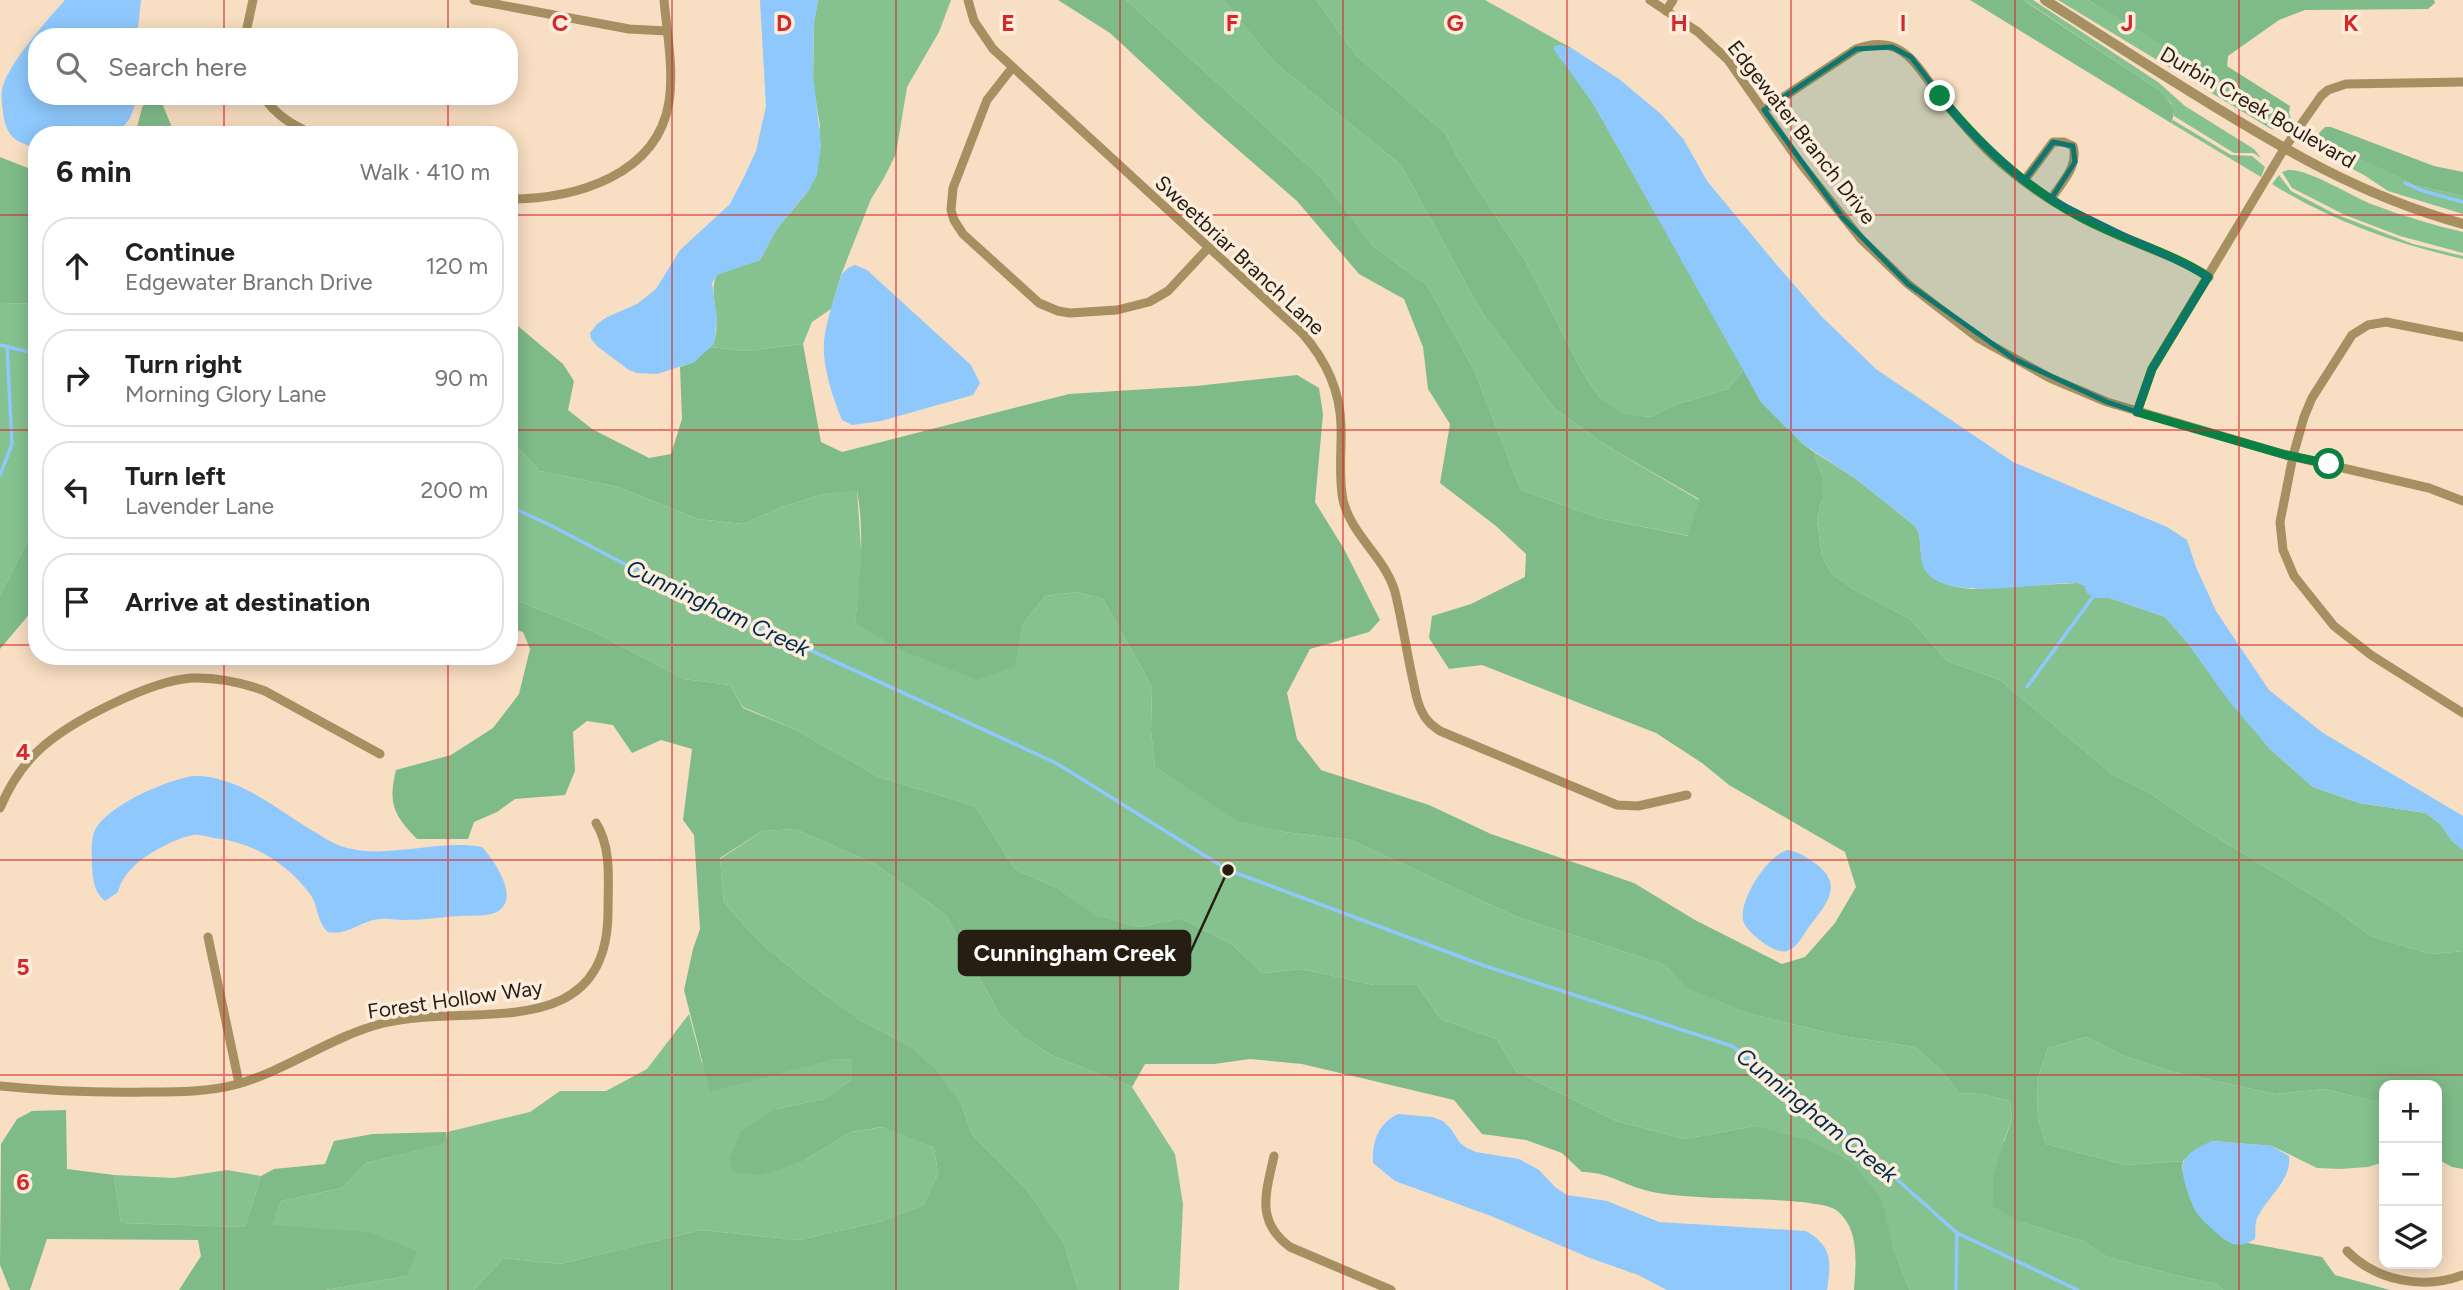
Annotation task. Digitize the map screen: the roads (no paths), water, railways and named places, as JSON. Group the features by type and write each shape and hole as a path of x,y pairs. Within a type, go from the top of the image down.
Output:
{"street":[{"path":"247,28 253,0"},
{"path":"474,0 629,29 667,31"},
{"path":"518,198 544,197 600,183 629,167 648,149 662,125 670,99 664,0"},
{"name":"Sweetbriar Branch Lane","path":"968,0 982,36 992,49 1302,333 1326,366 1334,384 1341,423 1340,477 1344,503 1354,527 1381,565 1394,590 1417,701 1426,719 1440,731 1617,805 1638,807 1687,795"},
{"name":"Edgewater Branch Drive","path":"1650,0 1698,32 1728,60 1801,164 1843,218 1885,262 1935,306 1978,338 2078,391 2137,412 2292,456 2429,488 2463,501"},
{"path":"1666,11 1673,0"},
{"name":"Durbin Creek Boulevard","path":"2045,0 2284,149 2330,174 2380,197 2463,224"},
{"path":"1764,110 1850,52 1870,45 1892,47 1905,53 1916,63 1965,127 1990,153 2024,181 2098,226 2177,259 2208,277"},
{"path":"1012,68 987,100 953,188 951,210 963,234 1039,303 1058,312 1070,313 1133,307 1149,302 1168,290 1209,247"},
{"path":"2137,412 2152,369 2284,149 2321,96 2337,86 2463,82"},
{"path":"271,105 296,126"},
{"path":"2024,181 2053,142 2064,142 2073,146 2075,162 2051,199"},
{"path":"2463,337 2386,322 2360,329 2342,349 2312,398 2304,417 2292,456 2280,522 2283,550 2294,576 2320,611 2349,639 2463,713"},
{"path":"0,808 18,775 40,748 117,703 175,680 206,678 249,685 265,691 380,754"},
{"name":"Forest Hollow Way","path":"0,1086 91,1093 205,1090 239,1083 369,1027 426,1016 535,1010 562,1000 574,992 593,972 600,960 607,934 606,844 596,823"},
{"path":"208,937 239,1083"},
{"path":"1274,1156 1265,1211 1268,1222 1281,1240 1290,1247 1389,1290"},
{"path":"2347,1251 2371,1270 2402,1282 2439,1282 2463,1275"}],"water":[{"path":"65,0 141,0 138,28 41,28"},
{"path":"760,0 818,0 814,22 813,74 821,145 817,175 809,190 776,230 760,260 717,275 712,283 717,318 714,344 694,362 657,374 637,373 598,347 591,339 590,333 607,317 637,304 656,289 680,250 730,204 744,177 756,151 766,106"},
{"path":"28,44 28,105 135,105 130,118 124,126 28,126 28,145 22,143 12,137 6,127 2,98 5,80"},
{"path":"1558,45 1573,49 1619,79 1661,114 1684,140 1707,181 1776,264 1821,316 1876,369 2013,462 2167,527 2187,540 2216,611 2269,690 2323,733 2463,816 2463,850 2452,841 2441,825 2426,813 2359,803 2313,787 2270,749 2229,701 2187,642 2165,617 2110,598 2095,598 2087,593 2084,585 2077,583 1976,589 1939,582 1927,573 1922,562 1920,537 1915,526 1855,478 1803,444 1761,402 1593,103 1554,50"},
{"path":"855,265 867,270 971,365 980,383 973,395 881,421 852,425 842,420 828,378 824,344 841,275"},
{"path":"192,776 225,781 256,794 325,838 347,848 380,851 449,845 482,847 503,879 506,889 504,906 489,915 413,920 379,919 342,932 328,932 321,923 310,894 280,864 242,844 195,835 169,843 141,860 124,877 118,892 105,901 96,890 93,877 92,839 95,830 124,803 167,783"},
{"path":"1788,850 1803,855 1816,864 1824,871 1831,886 1823,908 1801,939 1791,949 1782,951 1763,943 1751,933 1744,923 1743,914 1749,892 1763,870 1780,853"},
{"path":"1398,1114 1432,1117 1443,1121 1467,1148 1519,1159 1539,1170 1567,1195 1607,1201 1659,1222 1806,1231 1826,1249 1829,1263 1827,1290 1667,1290 1638,1275 1590,1258 1491,1216 1395,1181 1373,1163 1373,1155 1375,1140 1381,1128"},
{"path":"2213,1141 2272,1146 2289,1156 2287,1173 2257,1219 2255,1239 2245,1244 2230,1242 2208,1225 2196,1212 2186,1188 2182,1169 2185,1160 2195,1150"}],"waterway":[{"path":"2405,183 2463,202"},
{"name":"Cunningham Creek","path":"0,345 28,352"},
{"path":"0,475 12,444 7,347"},
{"name":"Cunningham Creek","path":"518,510 638,571 1056,763 1228,870 1485,966 1732,1046 1855,1142 1957,1233 2078,1290"},
{"path":"2027,687 2095,594"},
{"path":"1956,1290 1957,1233"}],"place":[{"name":"Cunningham Creek","path":"1228,870"}]}
